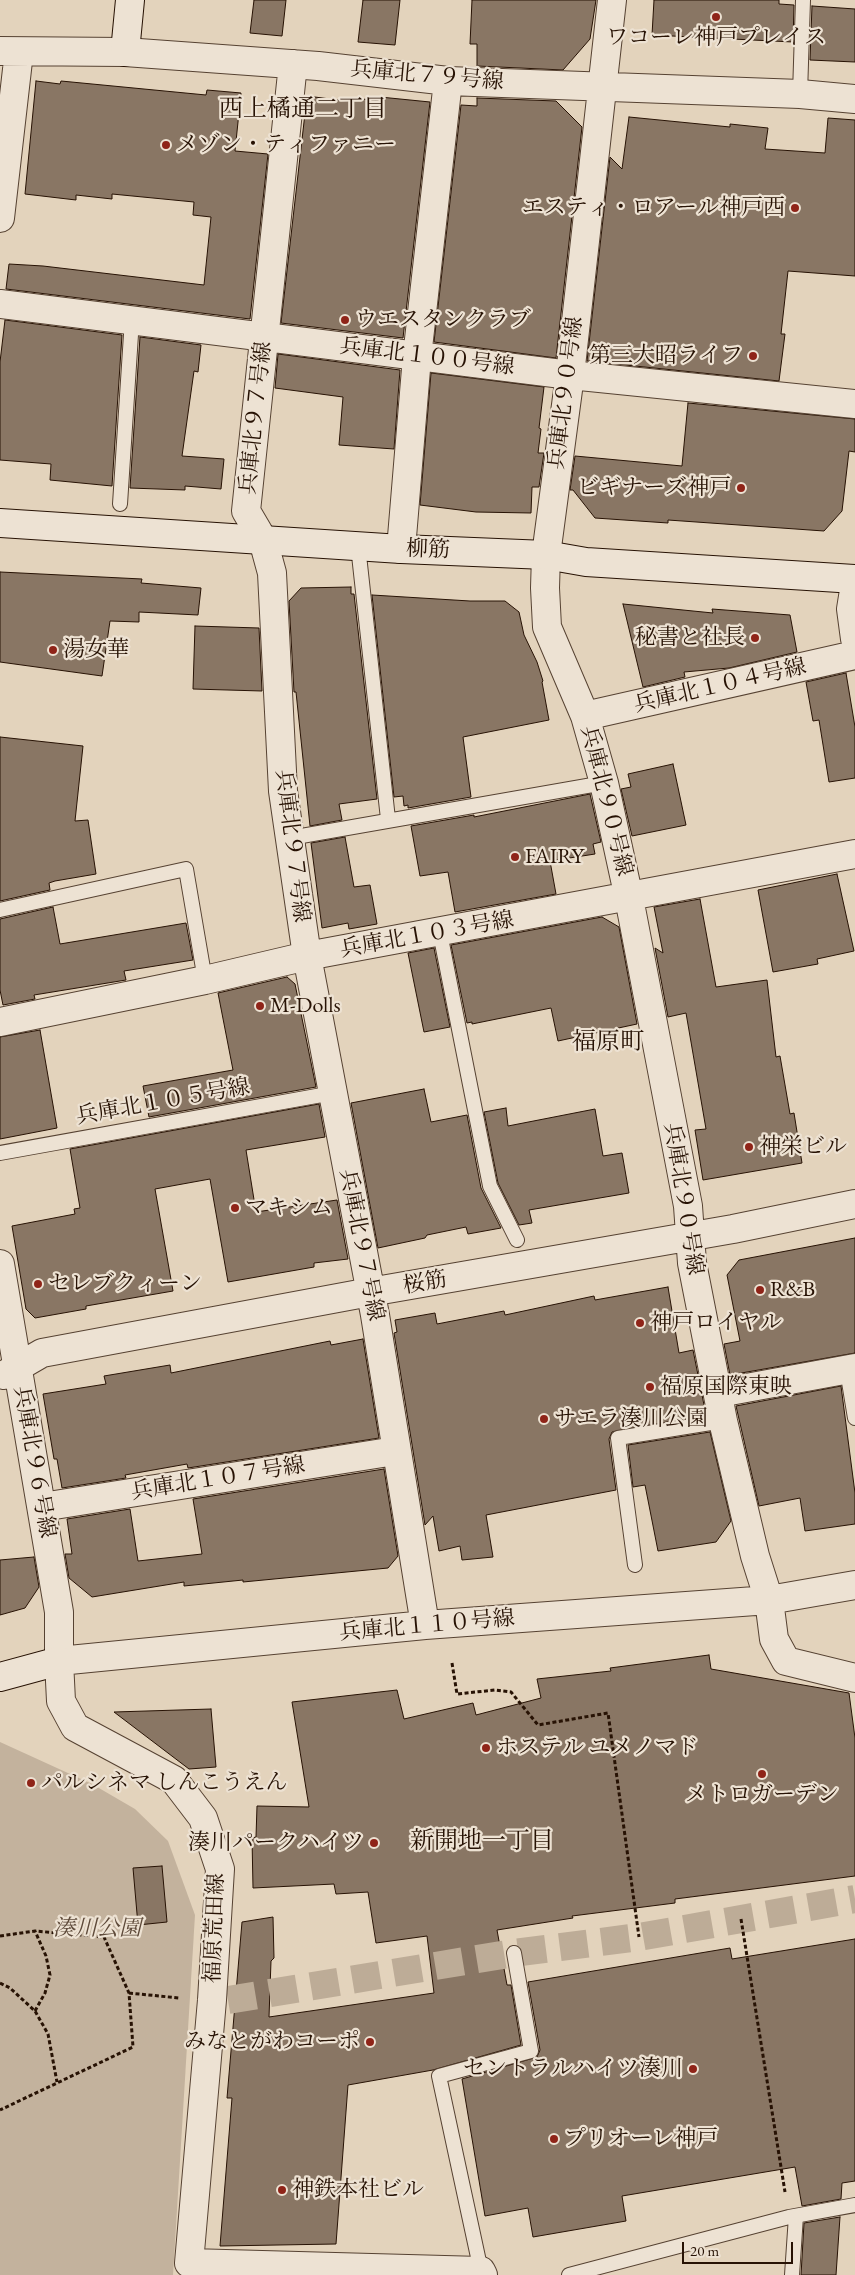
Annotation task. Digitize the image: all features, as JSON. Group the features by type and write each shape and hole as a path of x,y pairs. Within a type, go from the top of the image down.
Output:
{"street":[{"path":"125,52 130,0"},
{"name":"兵庫北９０号線","path":"612,0 570,375 546,555 547,626 585,716 604,783 629,898 688,1206 692,1263 724,1421 755,1556 769,1600 774,1639 786,1661 855,1678"},
{"path":"0,218 10,52"},
{"name":"兵庫北７９号線","path":"10,52 125,52 293,64 448,81 800,94 855,99"},
{"name":"兵庫北９７号線","path":"293,64 246,511 263,540 272,573 283,791 307,956 370,1292 424,1625"},
{"path":"401,549 417,357 448,81"},
{"name":"兵庫北１００号線","path":"0,304 570,375 855,404"},
{"name":"柳筋","path":"0,524 401,549 546,555 586,562 855,579"},
{"path":"855,584 851,609 855,639"},
{"name":"兵庫北１０４号線","path":"585,716 855,656"},
{"name":"兵庫北１０３号線","path":"0,1022 205,980 307,956 629,898 855,854"},
{"name":"桜筋","path":"9,1372 42,1354 370,1292 733,1229 855,1204"},
{"name":"兵庫北９６号線","path":"0,1264 9,1372 42,1507 59,1612 58,1661"},
{"path":"719,1393 851,1369"},
{"name":"兵庫北１０７号線","path":"42,1507 395,1451"},
{"name":"兵庫北１１０号線","path":"0,1677 58,1661 424,1625 769,1600 855,1585"},
{"name":"福原荒田線","path":"58,1661 61,1701 75,1727 174,1780 203,1818 220,1870 212,2000 189,2263 482,2273"}],"lane":[{"path":"800,94 804,0"},
{"path":"120,504 132,319"},
{"path":"358,546 388,819"},
{"path":"290,838 388,819 604,783"},
{"path":"0,910 186,870 205,980"},
{"path":"440,933 490,1186 516,1240"},
{"name":"兵庫北１０５号線","path":"0,1153 332,1093"},
{"path":"851,1369 855,1418"},
{"path":"635,1565 618,1438 724,1421"},
{"path":"482,2273 439,2076 532,2051 514,1954"},
{"path":"569,2275 793,2216 855,2205"},
{"path":"792,2275 793,2216"}],"path":[{"path":"452,1663 456,1694 495,1690 511,1692 538,1725 608,1713 639,1937"},
{"path":"741,1919 793,2216"},
{"path":"0,1936 35,1931 104,1938 130,1993 133,2047 0,2110"},
{"path":"35,1931 46,1956 50,1975 45,1993 35,2011"},
{"path":"0,1983 10,1988 35,2011 48,2034 57,2082"},
{"path":"130,1993 181,1999"}],"green space":[{"name":"湊川公園","path":"0,1742 92,1784 135,1809 168,1841 195,1915 173,2275 0,2275"}],"building":[{"path":"254,0 286,0 282,36 250,33"},
{"path":"363,0 400,0 395,45 358,42"},
{"path":"472,0 596,0 590,39 563,70 477,66 477,44 470,44"},
{"name":"ワコーレ神戸プレイス","path":"654,0 779,0 779,4 794,5 793,42 652,35"},
{"path":"812,6 855,9 855,62 810,60"},
{"path":"36,81 60,84 61,81 206,95 207,90 241,93 235,151 268,154 250,319 6,289 9,264 43,266 204,285 211,217 193,215 194,202 112,194 112,199 76,195 76,200 25,194"},
{"path":"307,96 353,102 354,98 380,101 380,97 430,102 403,338 281,323"},
{"path":"477,98 556,101 582,127 556,358 434,342 461,105 477,106"},
{"path":"629,117 730,127 730,124 768,128 765,149 825,153 828,118 855,120 855,276 788,271 781,334 785,334 779,381 587,361 610,157 622,169"},
{"path":"5,320 122,335 112,486 50,480 51,464 0,460 0,362"},
{"path":"140,337 201,345 198,372 194,371 182,456 224,459 221,489 185,486 185,490 130,488"},
{"path":"278,354 400,370 394,449 339,445 343,397 275,388"},
{"path":"431,373 544,387 538,453 544,453 539,487 532,487 531,513 476,512 420,505"},
{"path":"688,403 855,419 855,452 849,451 842,511 824,531 668,520 668,523 595,518 573,490 570,490 575,456 682,466"},
{"path":"0,572 142,579 141,583 201,588 198,615 139,612 139,622 110,621 102,676 0,662"},
{"path":"351,587 351,594 354,594 377,799 339,804 342,820 310,826 296,692 294,692 289,601 301,588"},
{"path":"372,595 470,601 505,601 519,612 524,635 537,662 543,681 549,720 463,737 471,797 408,808 408,805 404,806 403,796 394,797"},
{"path":"623,604 713,613 712,609 790,615 797,652 729,668 684,672 685,677 643,687"},
{"path":"195,626 259,628 262,691 193,689"},
{"path":"846,673 855,727 855,778 829,782 819,720 813,721 806,682"},
{"path":"0,737 83,746 75,821 88,820 96,874 55,881 49,883 50,890 0,901"},
{"path":"673,764 686,825 632,836 621,789 631,787 628,774"},
{"path":"590,794 601,842 593,844 595,854 550,861 556,894 455,912 448,872 420,876 411,826 474,815 474,817"},
{"path":"345,837 354,887 370,885 377,924 349,929 348,923 322,928 311,843"},
{"path":"837,874 854,951 817,959 818,964 773,972 758,890"},
{"path":"700,899 716,987 767,980 776,1057 780,1056 790,1114 794,1113 802,1163 703,1180 695,1130 706,1129 686,1013 668,1017 655,948 663,953 654,907"},
{"path":"53,907 60,944 186,923 193,960 124,971 126,980 34,995 35,999 3,1005 0,990 0,919"},
{"path":"602,917 619,927 637,1024 558,1041 551,1008 472,1024 472,1022 467,1023 451,945"},
{"path":"434,948 450,1027 424,1032 408,953"},
{"path":"287,977 295,984 316,1087 149,1117 143,1086 233,1070 218,993"},
{"path":"40,1030 57,1128 0,1139 0,1037"},
{"path":"424,1089 431,1122 467,1115 481,1188 501,1228 468,1234 466,1227 378,1248 351,1103"},
{"path":"319,1104 325,1137 246,1150 256,1212 337,1200 348,1259 314,1263 314,1267 228,1282 210,1179 155,1189 173,1291 86,1306 86,1309 35,1318 26,1309 12,1226 75,1214 74,1209 80,1208 70,1149"},
{"path":"506,1108 508,1126 595,1109 603,1156 622,1153 629,1193 529,1210 532,1223 519,1225 498,1183 484,1112"},
{"path":"855,1238 855,1353 730,1375 724,1344 740,1341 727,1275 739,1260"},
{"path":"668,1287 679,1353 693,1350 706,1415 612,1432 609,1439 616,1490 486,1515 493,1557 462,1560 460,1546 439,1551 433,1516 425,1525 394,1333 397,1332 395,1320 435,1313 437,1324 504,1311 505,1315 594,1296 595,1300"},
{"path":"363,1339 379,1438 188,1468 187,1464 125,1475 126,1478 62,1488 57,1459 54,1459 43,1394 106,1384 104,1376 170,1365 171,1373 330,1341 331,1345"},
{"path":"841,1386 855,1493 855,1524 805,1531 800,1498 759,1506 736,1406"},
{"path":"710,1432 731,1521 716,1542 658,1551 645,1485 633,1487 628,1445"},
{"path":"384,1469 398,1556 388,1568 243,1582 243,1580 184,1586 184,1582 92,1597 69,1578 65,1554 72,1554 67,1519 130,1509 138,1561 202,1554 193,1499"},
{"path":"34,1557 39,1587 25,1608 0,1615 0,1560"},
{"path":"709,1655 711,1669 849,1693 855,1738 855,1876 675,1899 675,1903 572,1916 573,1918 497,1930 507,1985 511,1985 521,2045 433,2070 348,2085 336,2244 220,2246 232,2098 227,2098 242,1922 273,1917 274,1958 271,1961 269,2017 434,1993 427,1936 376,1943 368,1892 336,1894 334,1884 253,1888 252,1838 256,1837 257,1806 309,1807 292,1702 397,1690 404,1719 473,1703 476,1715 541,1698 537,1679 611,1671 610,1668"},
{"path":"211,1709 216,1767 189,1769 114,1712"},
{"path":"162,1866 167,1922 138,1925 133,1868"},
{"path":"855,1939 855,2181 842,2183 841,2199 802,2206 795,2167 622,2196 626,2221 533,2237 528,2208 485,2216 462,2079 537,2057 540,2050 528,1982 730,1948 732,1959"},
{"path":"840,2217 836,2275 801,2275 804,2223"}],"tunnel":[{"path":"228,2000 514,1953 639,1937 855,1899"}],"place":[{"name":"ワコーレ神戸プレイス","path":"716,17"},
{"name":"メゾン・ティファニー","path":"166,145"},
{"name":"エスティ・ロアール神戸西","path":"795,208"},
{"name":"ウエスタンクラブ","path":"345,320"},
{"name":"第三大昭ライフ","path":"753,356"},
{"name":"ビギナーズ神戸","path":"741,488"},
{"name":"秘書と社長","path":"755,638"},
{"name":"湯女華","path":"53,650"},
{"name":"FAIRY","path":"515,857"},
{"name":"M-Dolls","path":"260,1006"},
{"name":"神栄ビル","path":"749,1147"},
{"name":"マキシム","path":"235,1208"},
{"name":"セレブクィーン","path":"38,1284"},
{"name":"R&B","path":"760,1290"},
{"name":"神戸ロイヤル","path":"640,1323"},
{"name":"福原国際東映","path":"650,1387"},
{"name":"サエラ湊川公園","path":"544,1419"},
{"name":"ホステル ユメノマド","path":"486,1748"},
{"name":"メトロガーデン","path":"762,1774"},
{"name":"パルシネマ しんこうえん","path":"31,1783"},
{"name":"湊川パークハイツ","path":"374,1843"},
{"name":"みなとがわコーポ","path":"370,2042"},
{"name":"セントラルハイツ湊川","path":"693,2069"},
{"name":"プリオーレ神戸","path":"554,2139"},
{"name":"神鉄本社ビル","path":"282,2190"}],"district":[{"name":"西上橘通二丁目","path":"303,109"},
{"name":"福原町","path":"608,1042"},
{"name":"新開地一丁目","path":"482,1841"}]}
